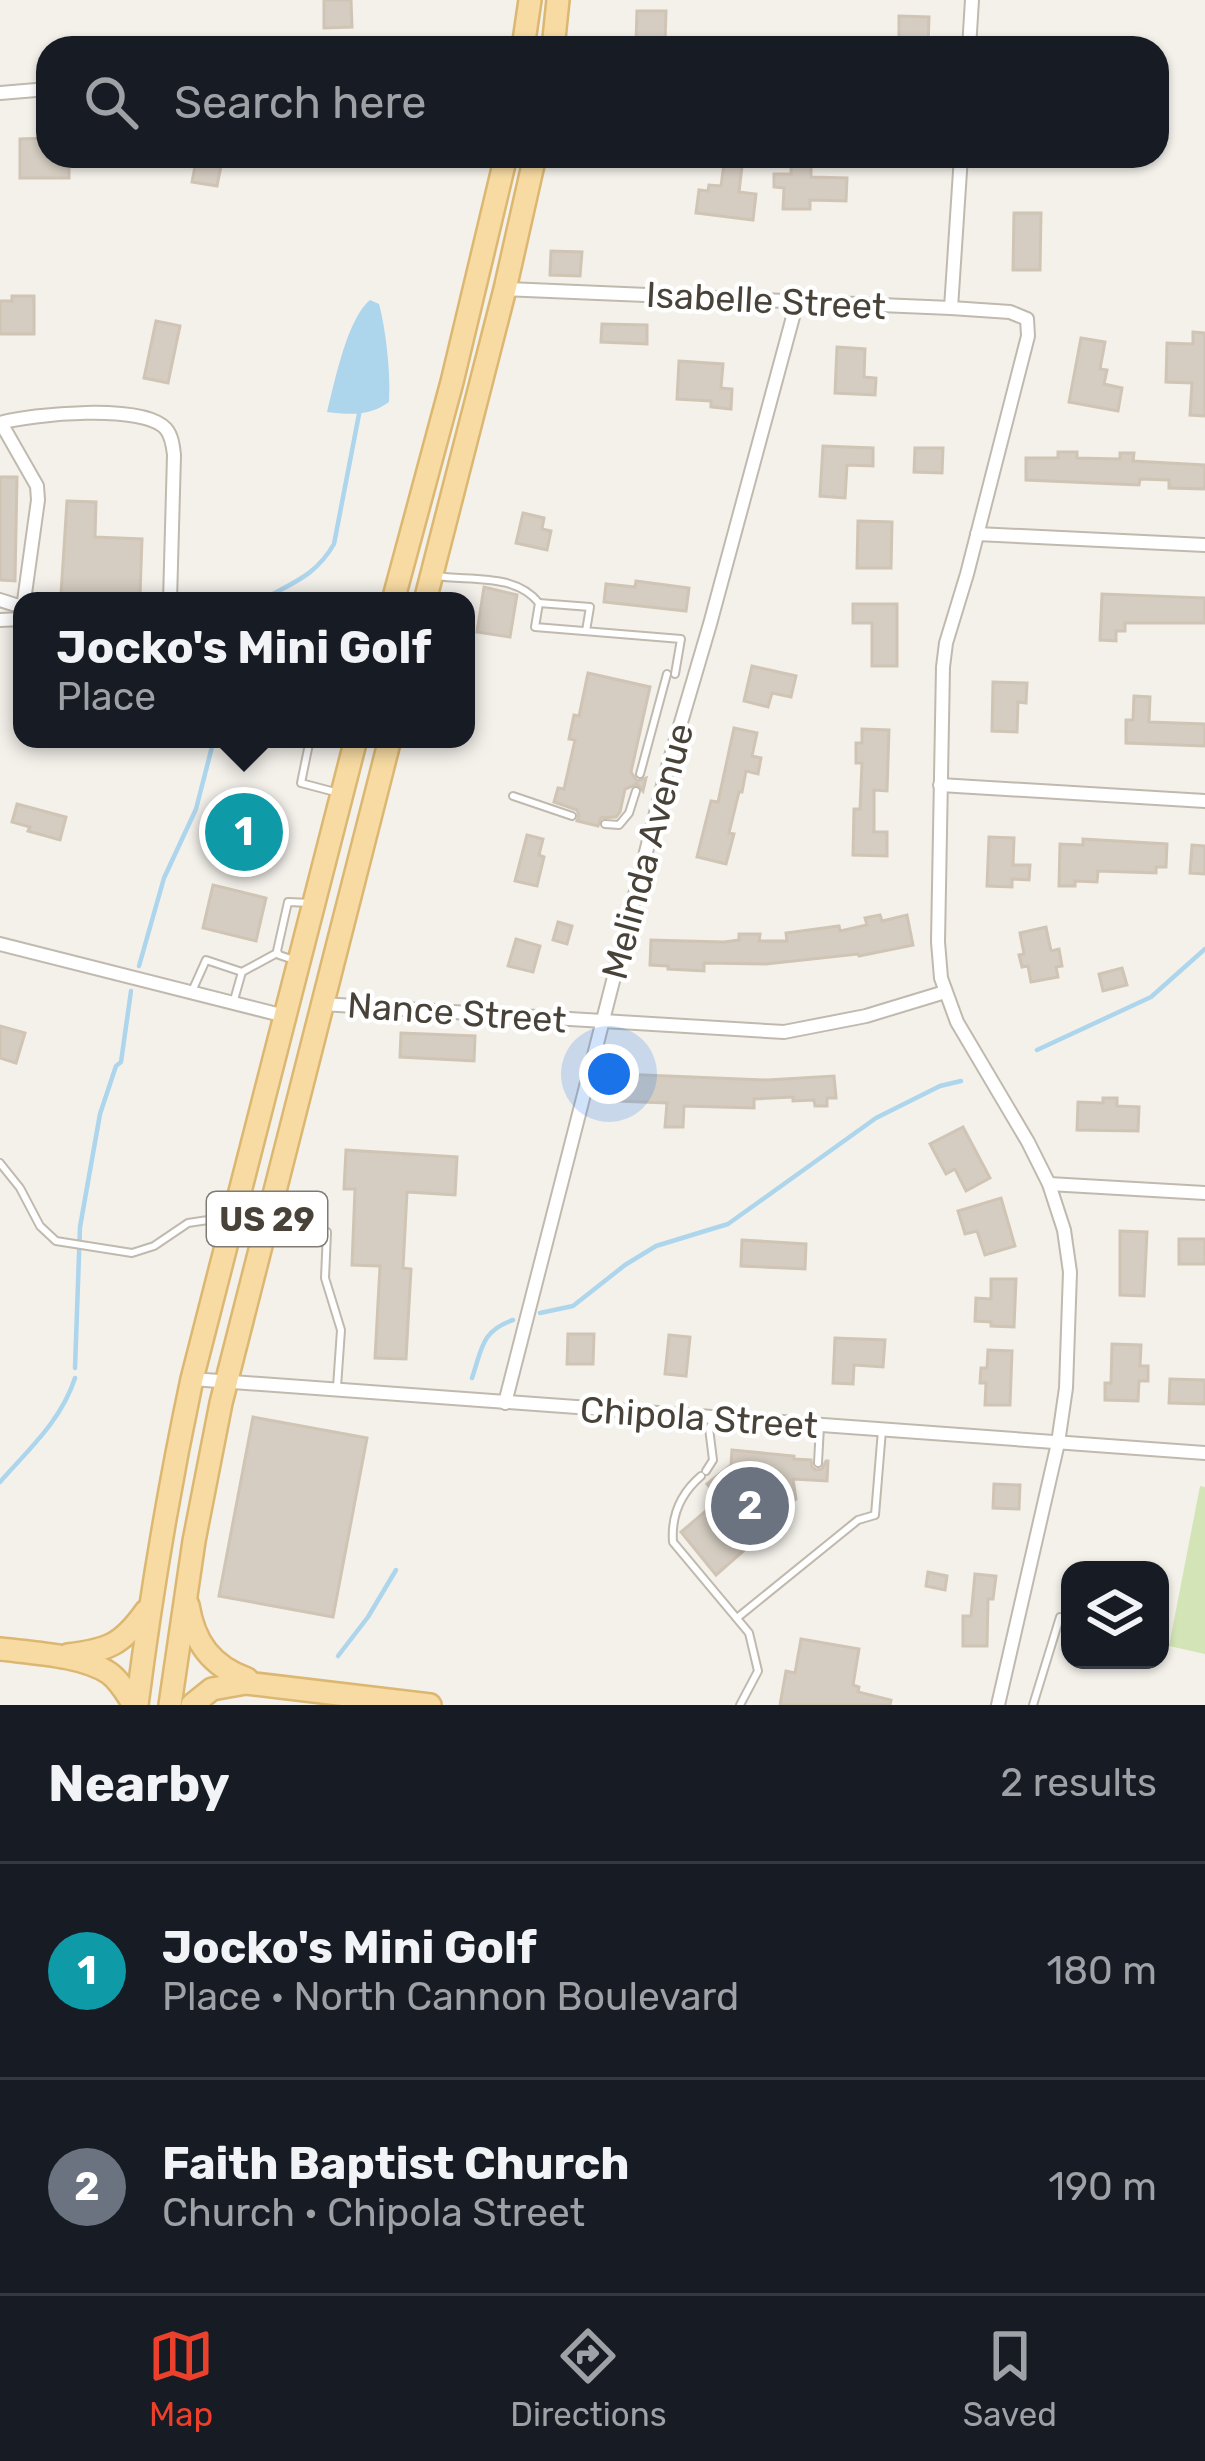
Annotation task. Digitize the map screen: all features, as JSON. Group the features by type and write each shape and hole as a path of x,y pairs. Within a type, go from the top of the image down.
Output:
{"main road":[{"path":"526,36 530,0"},
{"path":"554,36 558,0"},
{"path":"395,592 503,168"},
{"path":"427,592 532,168"},
{"name":"US 29","path":"136,1705 170,1482 285,1016 288,957 314,904 354,748"},
{"name":"US 29","path":"170,1705 205,1480 226,1383 388,748"},
{"path":"189,1572 189,1611 202,1647 229,1672 265,1684"},
{"path":"56,1656 111,1647 133,1629 149,1606"},
{"path":"0,1649 56,1656 108,1672 136,1705"},
{"path":"192,1705 220,1686 265,1684 430,1705"},
{"path":"303,1688 341,1705"}],"street":[{"path":"970,36 972,0"},
{"path":"0,92 36,90"},
{"path":"952,308 961,168"},
{"name":"Isabelle Street","path":"505,289 952,308 1010,312 1027,319 1028,336 977,534"},
{"name":"Melinda Avenue","path":"506,1403 667,770 797,302"},
{"path":"25,592 37,486 0,423 78,413 153,419 173,441 170,592"},
{"path":"998,1705 1058,1443 1066,1388 1070,1272 1064,1230 1049,1184 957,1022 941,978 940,785 946,643 977,534 1205,544"},
{"path":"940,785 1205,801"},
{"path":"0,944 285,1016"},
{"name":"Nance Street","path":"322,1004 784,1032 866,1016 945,992"},
{"path":"1049,1184 1205,1193"},
{"name":"Chipola Street","path":"192,1379 1205,1453"}],"lane":[{"path":"432,575 507,581 538,603 590,607 586,632"},
{"path":"538,603 536,627 681,639 640,775"},
{"path":"308,748 301,783 342,794"},
{"path":"605,824 624,821 636,791"},
{"path":"513,796 572,816"},
{"path":"192,993 206,960 242,972 288,957"},
{"path":"233,1003 242,972"},
{"path":"0,1163 40,1226 56,1240 132,1253 154,1246 188,1222 234,1217"},
{"path":"264,1230 327,1232 325,1278 341,1330 337,1391"},
{"path":"717,1418 709,1428 713,1460 677,1504 673,1542 749,1633 758,1670 740,1705"},
{"path":"818,1463 820,1426"},
{"path":"737,1618 858,1520 874,1515 882,1430"},
{"path":"1034,1705 1060,1617"}],"green space":[{"path":"1200,1486 1205,1487 1205,1654 1169,1646"}],"water":[{"path":"370,300 379,304 384,326 389,402 360,413 327,412 348,336"}],"building":[{"path":"324,0 351,0 352,27 324,28"},
{"path":"637,11 666,11 665,36 636,36"},
{"path":"899,16 929,17 928,36 899,36"},
{"path":"36,138 36,168 69,168 69,178 20,178 20,139"},
{"path":"195,168 221,168 217,186 192,182"},
{"path":"723,168 742,168 739,192 756,194 753,220 696,213 699,190 721,186"},
{"path":"791,168 811,168 811,177 847,178 846,201 810,200 810,209 783,209 784,188 774,187 774,174 791,174"},
{"path":"1014,213 1041,213 1040,270 1013,270"},
{"path":"551,251 582,252 580,276 550,275"},
{"path":"12,296 34,296 34,334 0,334 0,301 12,301"},
{"path":"156,321 180,326 168,383 144,378"},
{"path":"602,324 647,325 647,344 601,342"},
{"path":"1193,332 1205,333 1205,416 1190,415 1192,383 1166,382 1167,343 1193,344"},
{"path":"1081,338 1105,342 1100,369 1107,370 1104,384 1122,388 1118,411 1069,402"},
{"path":"837,347 865,349 864,377 876,378 875,395 835,393"},
{"path":"679,361 723,364 721,388 732,389 731,409 711,407 711,401 677,399"},
{"path":"823,446 873,448 873,466 847,465 845,498 820,496"},
{"path":"915,448 943,448 942,473 914,472"},
{"path":"1058,452 1077,452 1077,458 1120,459 1120,453 1134,453 1133,461 1205,465 1205,489 1169,488 1169,480 1140,479 1139,485 1026,480 1026,458 1058,458"},
{"path":"0,477 17,477 15,581 0,580"},
{"path":"67,501 96,502 95,537 142,539 140,592 61,592"},
{"path":"523,513 544,518 542,529 551,531 547,550 516,543"},
{"path":"858,521 892,522 891,568 857,568"},
{"path":"636,581 689,588 686,611 604,602 606,584 635,587"},
{"path":"484,587 517,595 510,637 477,632"},
{"path":"1102,594 1205,598 1205,623 1125,623 1125,631 1116,631 1116,641 1100,640"},
{"path":"853,604 897,604 897,666 872,666 872,623 853,623"},
{"path":"752,666 796,676 791,697 772,693 768,707 744,701"},
{"path":"588,673 650,687 631,772 637,781 646,778 643,791 637,784 625,789 620,812 601,818 598,826 577,821 577,810 554,802 558,788 564,789 575,740 569,739"},
{"path":"993,682 1027,683 1026,703 1018,702 1017,732 992,731"},
{"path":"1134,696 1150,697 1149,722 1205,724 1205,746 1126,743 1126,720 1133,720"},
{"path":"734,728 757,733 752,756 761,758 758,774 746,771 739,792 726,864 697,857 711,801 718,802"},
{"path":"862,729 889,730 887,791 874,790 874,832 887,832 887,856 853,855 862,763 856,763 856,743 862,743"},
{"path":"247,800 262,803 251,849 230,845"},
{"path":"17,804 66,817 60,840 12,822"},
{"path":"527,835 543,839 537,886 515,881"},
{"path":"989,837 1014,838 1013,865 1030,865 1029,880 1012,879 1012,887 987,886"},
{"path":"1083,839 1167,844 1166,867 1156,867 1156,873 1098,871 1097,882 1059,886 1060,844 1083,845"},
{"path":"1192,845 1205,846 1205,874 1190,873"},
{"path":"213,885 266,898 256,941 203,928"},
{"path":"880,915 882,921 907,915 913,945 859,956 766,964 704,963 704,971 650,965 651,940 724,942 739,940 739,934 760,934 759,941 787,941 786,933 839,926 840,931 867,925 865,918"},
{"path":"558,922 572,926 567,944 553,940"},
{"path":"1046,927 1051,951 1059,949 1062,966 1056,967 1058,977 1031,982 1028,966 1022,967 1019,955 1024,954 1020,933"},
{"path":"516,939 540,946 533,972 508,966"},
{"path":"1122,968 1127,985 1103,991 1099,974"},
{"path":"0,1026 25,1033 16,1063 0,1058"},
{"path":"401,1033 475,1036 474,1061 400,1057"},
{"path":"620,1074 767,1080 834,1076 836,1098 827,1098 827,1106 815,1106 814,1100 793,1101 793,1097 754,1099 754,1108 684,1106 683,1127 665,1127 667,1103 618,1101"},
{"path":"1103,1098 1117,1098 1117,1106 1139,1107 1138,1131 1077,1130 1078,1102 1103,1103"},
{"path":"963,1127 990,1178 966,1191 955,1169 946,1174 930,1144"},
{"path":"346,1150 457,1157 455,1195 407,1192 403,1268 411,1269 406,1359 375,1358 380,1266 352,1265 355,1189 344,1189"},
{"path":"1001,1198 1015,1246 985,1255 977,1231 965,1234 958,1211"},
{"path":"1120,1231 1147,1232 1144,1296 1120,1295"},
{"path":"1179,1239 1205,1239 1205,1264 1179,1264"},
{"path":"742,1240 806,1244 805,1269 741,1266"},
{"path":"991,1279 1016,1279 1014,1327 975,1321 976,1298 991,1299"},
{"path":"568,1334 594,1334 593,1364 567,1364"},
{"path":"669,1335 690,1337 686,1376 665,1374"},
{"path":"835,1338 885,1340 883,1367 854,1365 853,1384 833,1383"},
{"path":"1112,1344 1141,1345 1140,1366 1148,1366 1148,1381 1139,1381 1138,1401 1105,1400 1105,1383 1111,1383"},
{"path":"988,1350 1012,1351 1010,1405 985,1405 986,1383 980,1383"},
{"path":"1170,1379 1205,1380 1205,1404 1169,1403"},
{"path":"253,1417 367,1438 333,1617 219,1596"},
{"path":"732,1450 811,1460 816,1470 828,1461 827,1481 793,1479 796,1499 780,1513 783,1516 716,1575 681,1532 720,1499 707,1484 731,1465"},
{"path":"994,1484 1020,1485 1019,1509 993,1508"},
{"path":"928,1572 947,1576 945,1590 926,1586"},
{"path":"975,1574 996,1576 993,1599 988,1599 987,1646 963,1646 963,1616 971,1616"},
{"path":"801,1639 859,1649 853,1685 859,1687 858,1692 891,1700 890,1705 780,1705 786,1671 795,1673"}],"waterway":[{"path":"277,592 310,572 334,544 360,409"},
{"path":"139,966 164,878 196,809 212,748"},
{"path":"1037,1050 1151,997 1205,949"},
{"path":"75,1368 80,1227 100,1114 121,1062 131,991"},
{"path":"540,1313 573,1306 656,1246 728,1224 876,1118 940,1086 961,1081"},
{"path":"472,1378 489,1336 513,1320"},
{"path":"0,1482 53,1421 75,1378"},
{"path":"338,1656 396,1570"}],"place":[{"name":"Jocko's Mini Golf","path":"244,832"},
{"name":"Faith Baptist Church","path":"750,1506"}]}
